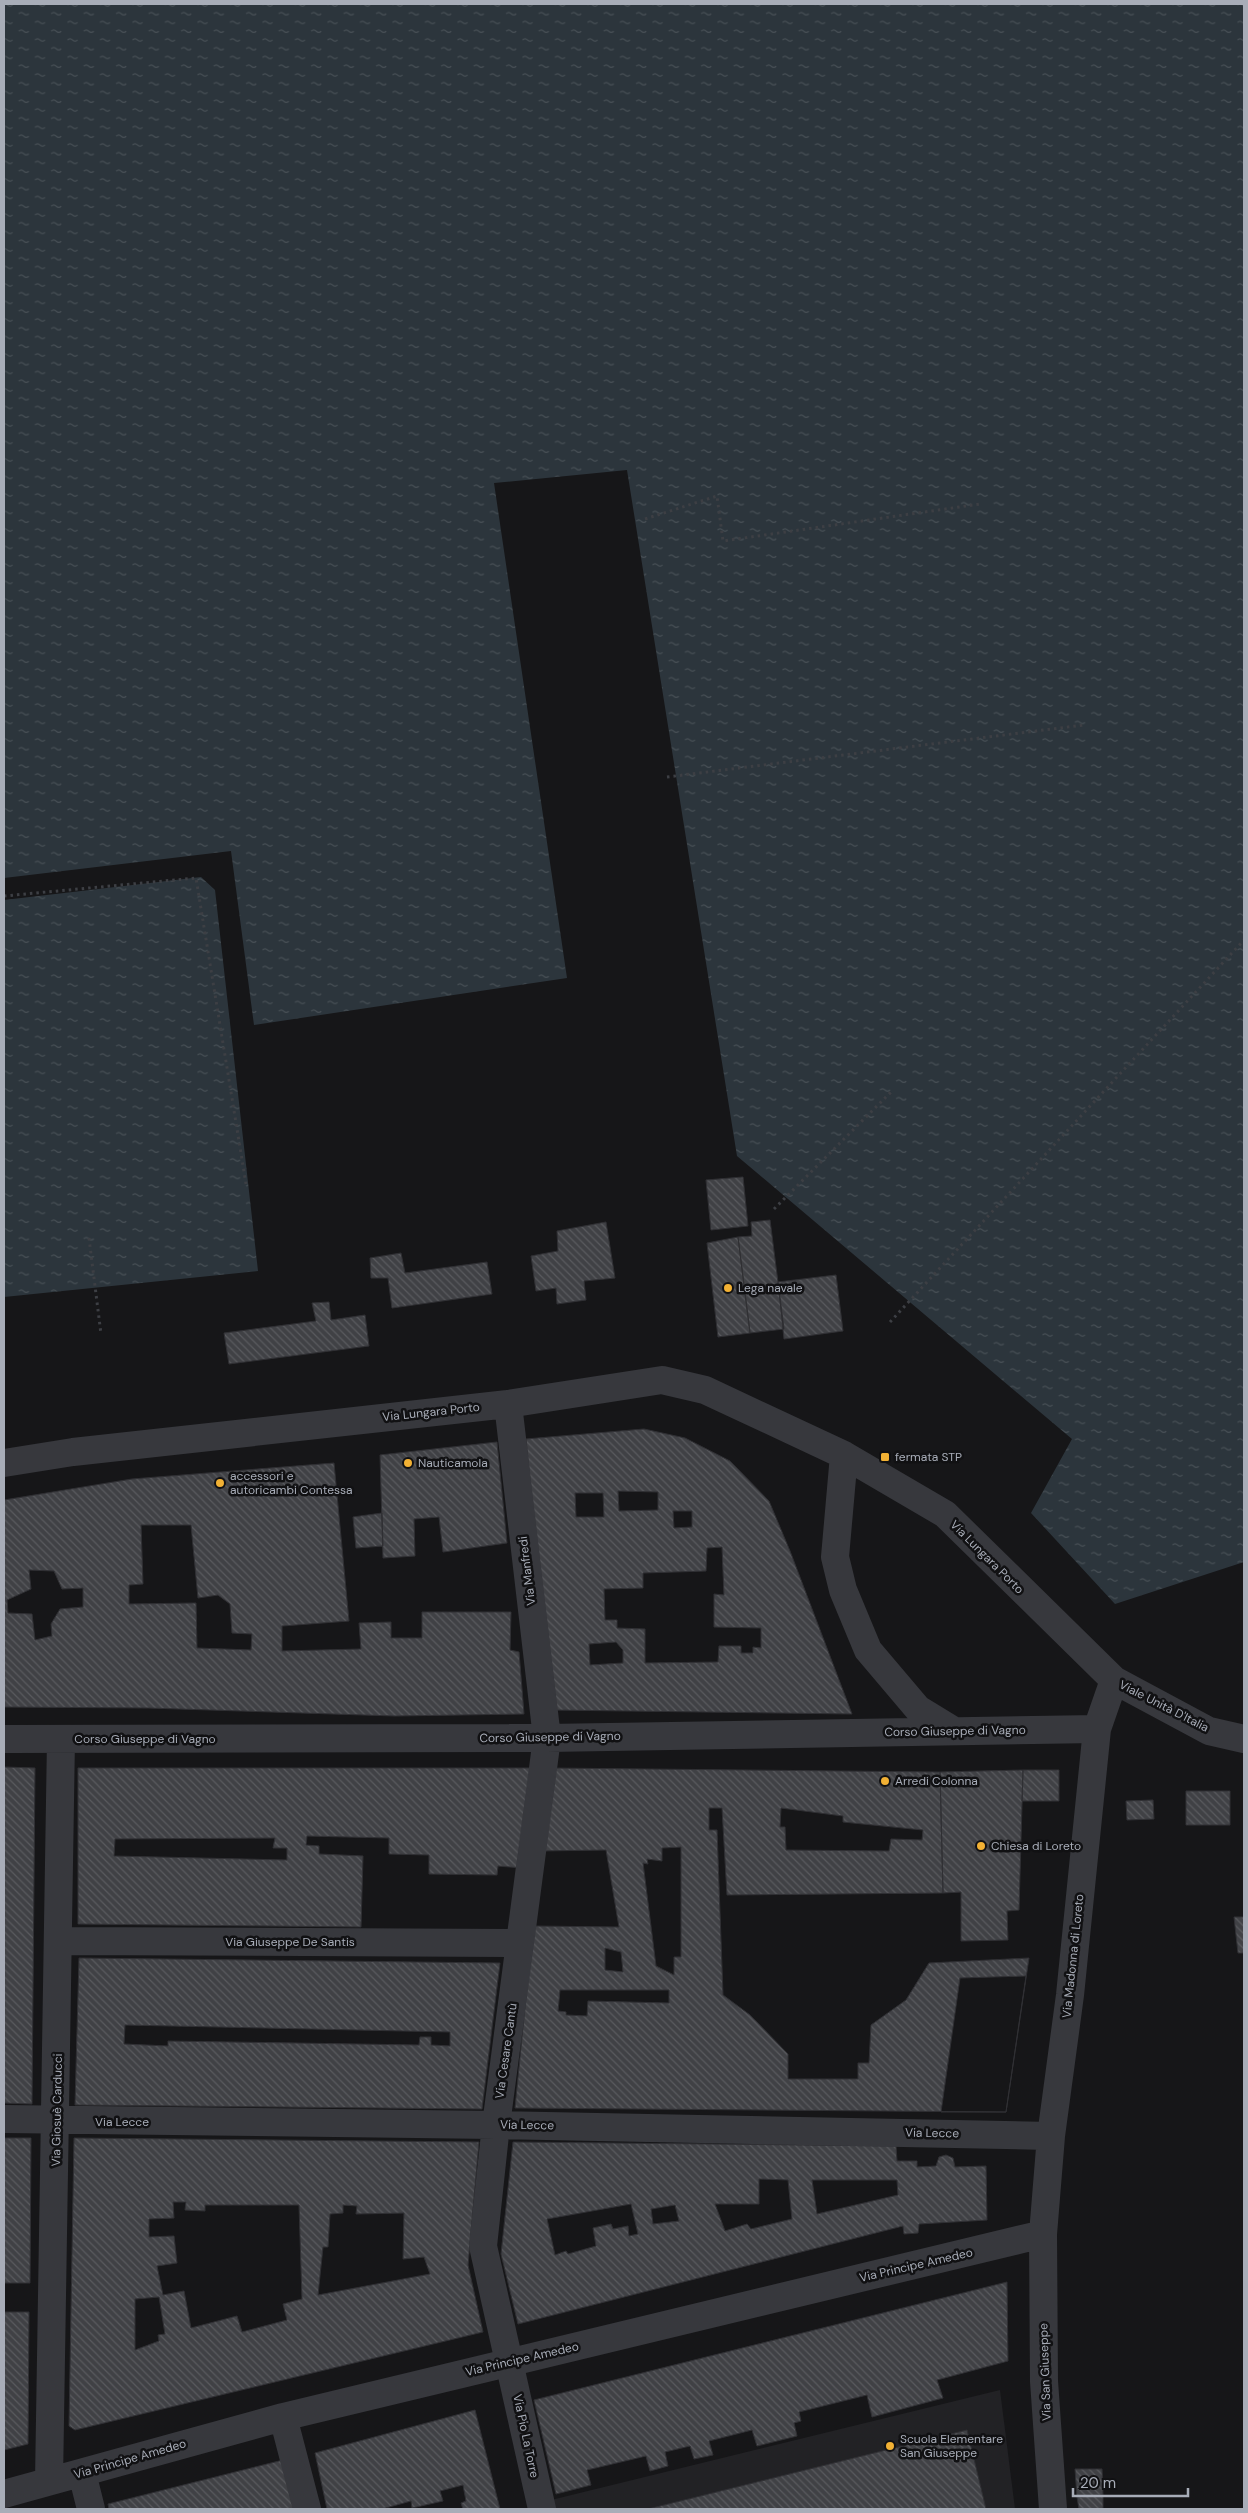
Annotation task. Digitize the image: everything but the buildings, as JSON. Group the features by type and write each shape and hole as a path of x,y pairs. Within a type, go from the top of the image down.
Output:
{"street":[{"name":"Via Lungara Porto","path":"4,1463 73,1452 508,1404 662,1380 705,1390 844,1455 945,1514 1114,1680"},
{"name":"Via Manfredi","path":"508,1404 547,1738"},
{"path":"844,1455 835,1557 843,1590 868,1650 918,1709 954,1731"},
{"name":"Via Madonna di Loreto","path":"1043,2234 1051,2136 1071,1985 1097,1728 1114,1680"},
{"name":"Viale Unità D'Italia","path":"1114,1680 1209,1731 1244,1740"},
{"name":"Corso Giuseppe di Vagno","path":"4,1739 547,1738 1097,1728"},
{"name":"Via Cesare Cantù","path":"510,2362 483,2246 496,2125 547,1738"},
{"name":"Via Giosuè Carducci","path":"49,2481 57,2121 61,1739"},
{"name":"Via Giuseppe De Santis","path":"59,1941 520,1943"},
{"name":"Via Lecce","path":"4,2119 496,2125 1051,2136"},
{"name":"Via Principe Amedeo","path":"4,2494 283,2416 1043,2234"},
{"name":"Via San Giuseppe","path":"1043,2234 1044,2382 1053,2509"},
{"name":"Via Pio La Torre","path":"510,2362 542,2509"},
{"path":"283,2416 306,2509"},
{"path":"82,2473 91,2509"}],"path":[{"path":"645,519 717,496 723,541 980,504"},
{"path":"667,777 1084,726"},
{"path":"4,896 196,878 246,1184"},
{"path":"890,1322 1244,940"},
{"path":"774,1209 893,1090"},
{"path":"89,1238 101,1334"}],"shaded area":[{"name":"Scuola Elementare San Giuseppe","path":"1000,2390 1015,2509 549,2509 547,2501"}],"water":[{"path":"4,4 1244,4 1244,1562 1115,1604 1031,1513 1072,1439 737,1156 627,470 494,483 567,978 254,1025 231,851 4,878"},
{"path":"201,877 215,890 258,1271 4,1297 4,900"}],"place":[{"name":"Lega navale","path":"728,1288"},
{"name":"fermata STP","path":"885,1457"},
{"name":"Nauticamola","path":"408,1463"},
{"name":"accessori e autoricambi Contessa","path":"220,1483"},
{"name":"Arredi Colonna","path":"885,1781"},
{"name":"Chiesa di Loreto","path":"981,1846"},
{"name":"Scuola Elementare San Giuseppe","path":"890,2446"}]}
